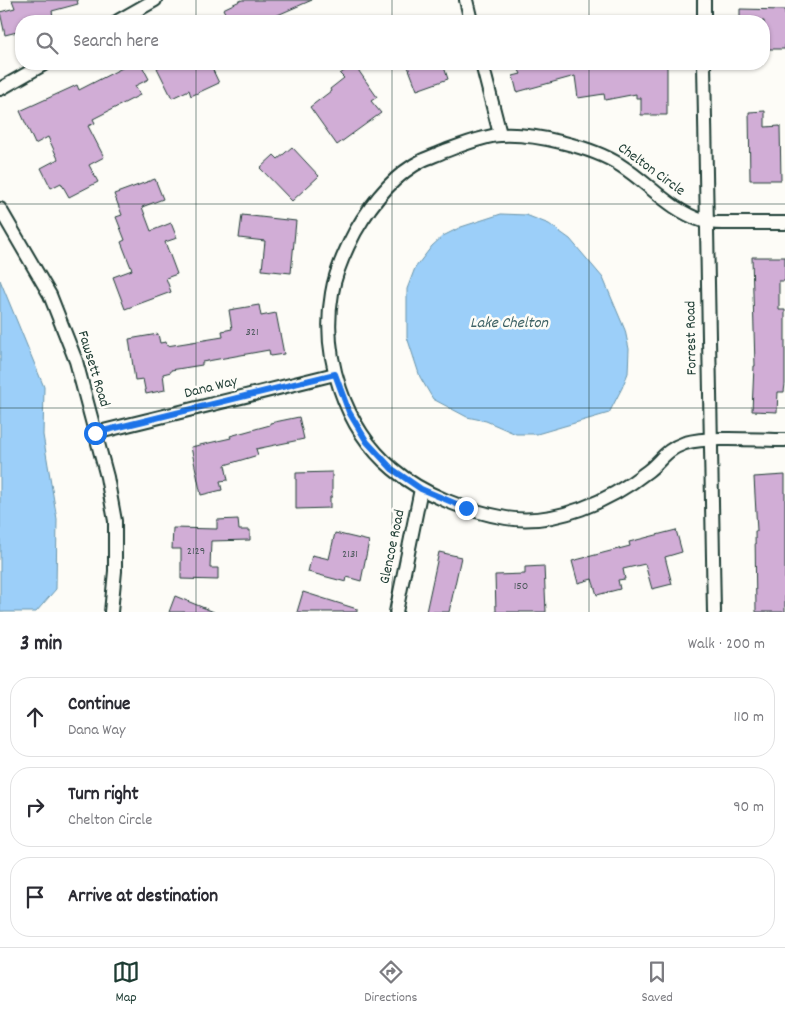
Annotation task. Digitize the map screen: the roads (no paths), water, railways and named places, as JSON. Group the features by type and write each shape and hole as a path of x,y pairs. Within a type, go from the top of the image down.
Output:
{"street":[{"path":"129,15 155,0"},
{"path":"466,0 470,15"},
{"path":"704,0 704,15"},
{"path":"0,89 33,70"},
{"path":"484,70 500,134"},
{"name":"Forrest Road","path":"704,70 714,612"},
{"name":"Chelton Circle","path":"706,223 675,209 618,163 585,148 540,138 500,134 457,146 422,161 394,180 365,215 345,250 332,291 328,331 335,374 349,412 367,442 392,469 421,489 466,508 508,518 545,518 588,507 619,491 650,470 669,450 687,442 710,440"},
{"name":"Fawsett Road","path":"0,209 50,295 76,361 107,477 115,521 115,571 111,612"},
{"path":"706,223 785,222"},
{"name":"Dana Way","path":"95,433 335,374"},
{"path":"710,440 785,440"},
{"name":"Glencoe Road","path":"396,612 421,489"}],"water":[{"name":"Lake Chelton","path":"501,214 526,215 549,224 570,239 603,278 625,330 629,349 628,373 609,413 537,434 516,434 486,421 467,417 433,399 420,377 407,337 407,289 415,268 432,246 443,236 461,227"},
{"path":"0,280 44,387 43,435 57,519 56,589 36,612 0,612"}]}
